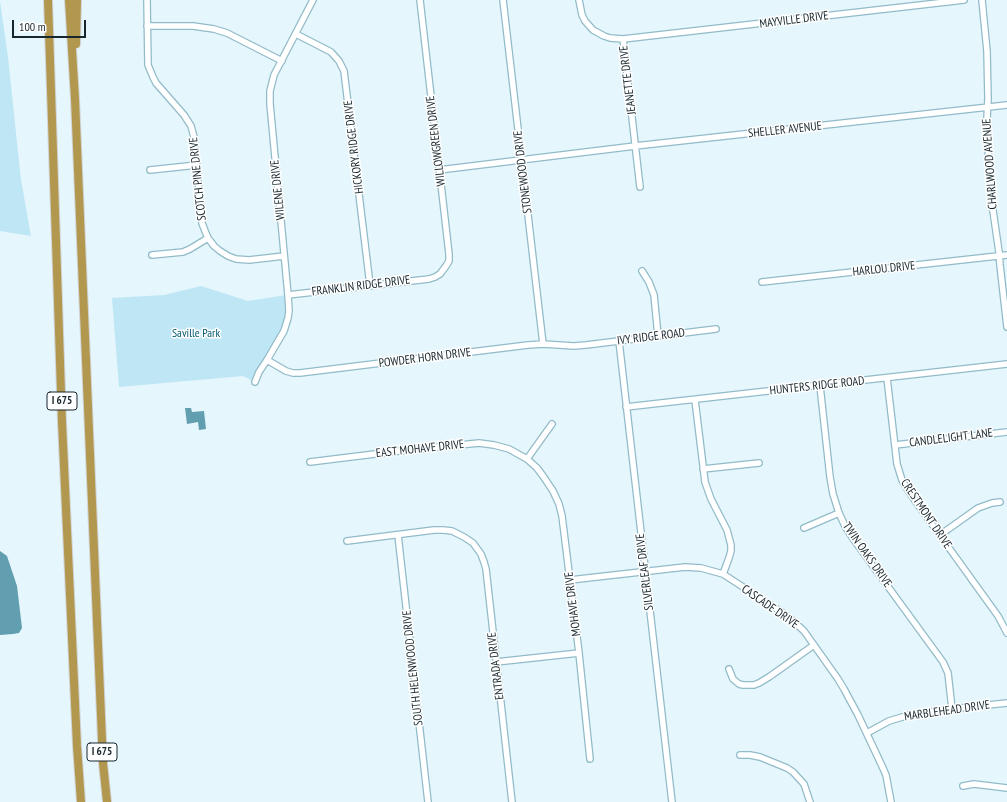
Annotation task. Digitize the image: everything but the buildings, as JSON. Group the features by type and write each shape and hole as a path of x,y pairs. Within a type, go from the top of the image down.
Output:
{"highway":[{"name":"I 675","path":"48,0 63,430 76,738 81,802"},
{"name":"I 675","path":"69,0 75,99 102,755 107,802"},
{"path":"75,99 77,0"}],"street":[{"name":"SCOTCH PINE DRIVE","path":"147,0 147,58 150,71 156,83 184,115 191,126 194,137 204,231 220,252 236,259 249,260 284,256"},
{"name":"WILENE DRIVE","path":"255,382 259,372 280,338 286,325 289,311 270,91 272,81 313,0"},
{"name":"WILLOWGREEN DRIVE","path":"420,0 449,257 448,264 445,269 435,277"},
{"name":"STONEWOOD DRIVE","path":"503,0 543,344"},
{"name":"JEANETTE DRIVE","path":"579,0 582,15 593,30 604,36 623,40 640,187"},
{"name":"MAYVILLE DRIVE","path":"623,40 964,0"},
{"name":"CHARLWOOD AVENUE","path":"982,0 987,51 987,119 991,197 1000,255 1007,327"},
{"path":"147,26 193,26 214,29 227,33 282,61"},
{"name":"HICKORY RIDGE DRIVE","path":"296,34 331,52 339,61 344,71 370,285"},
{"name":"SHELLER AVENUE","path":"439,170 635,146 1007,105"},
{"path":"150,170 197,165"},
{"path":"152,255 183,252 208,238"},
{"name":"HARLOU DRIVE","path":"762,282 1007,255"},
{"path":"642,271 649,282 654,295 658,336"},
{"name":"FRANKLIN RIDGE DRIVE","path":"288,295 429,279 435,277"},
{"name":"IVY RIDGE ROAD","path":"586,345 716,329"},
{"name":"SILVERLEAF DRIVE","path":"619,341 672,802"},
{"name":"POWDER HORN DRIVE","path":"267,360 286,371 300,373 543,344 566,346 586,345"},
{"name":"HUNTERS RIDGE ROAD","path":"626,408 1007,364"},
{"name":"CRESTMONT DRIVE","path":"887,378 895,445 902,480 909,492 998,616 1007,633"},
{"name":"TWIN OAKS DRIVE","path":"820,386 830,477 833,494 839,513 854,540 943,662 948,673 952,709"},
{"path":"696,400 705,482 710,499 730,538 731,551 723,574"},
{"path":"527,459 552,424"},
{"name":"CANDLELIGHT LANE","path":"895,445 1007,432"},
{"name":"EAST MOHAVE DRIVE","path":"310,462 473,443 494,445 508,449 527,459"},
{"name":"MOHAVE DRIVE","path":"527,459 543,476 553,491 559,504 562,516 579,653 590,759"},
{"path":"703,469 759,463"},
{"path":"940,535 978,508 1000,502"},
{"path":"804,528 839,513"},
{"name":"ENTRADA DRIVE","path":"398,535 443,530 452,531 469,540 476,548 484,562 512,802"},
{"path":"347,541 398,535"},
{"name":"SOUTH HELENWOOD DRIVE","path":"398,535 428,802"},
{"name":"CASCADE DRIVE","path":"570,580 685,567 701,568 723,574 792,620 804,631 838,679 867,733 884,771 891,802"},
{"path":"728,669 736,682 743,685 754,685 769,677 814,645"},
{"path":"496,662 579,653"},
{"name":"MARBLEHEAD DRIVE","path":"867,733 889,722 908,715 1007,703"},
{"path":"740,755 760,757 794,772 804,784 810,802"},
{"path":"963,786 974,784 1007,788"}],"green space":[{"path":"0,1 8,57 21,180 31,236 0,231"},
{"name":"Saville Park","path":"201,286 248,301 286,295 286,311 283,324 276,339 256,372 253,381 243,376 119,387 112,298 164,295"}],"shaded area":[{"path":"185,408 191,408 192,412 204,411 206,429 199,430 198,422 187,424"},
{"path":"0,551 7,556 17,586 22,628 19,633 0,635"}]}
